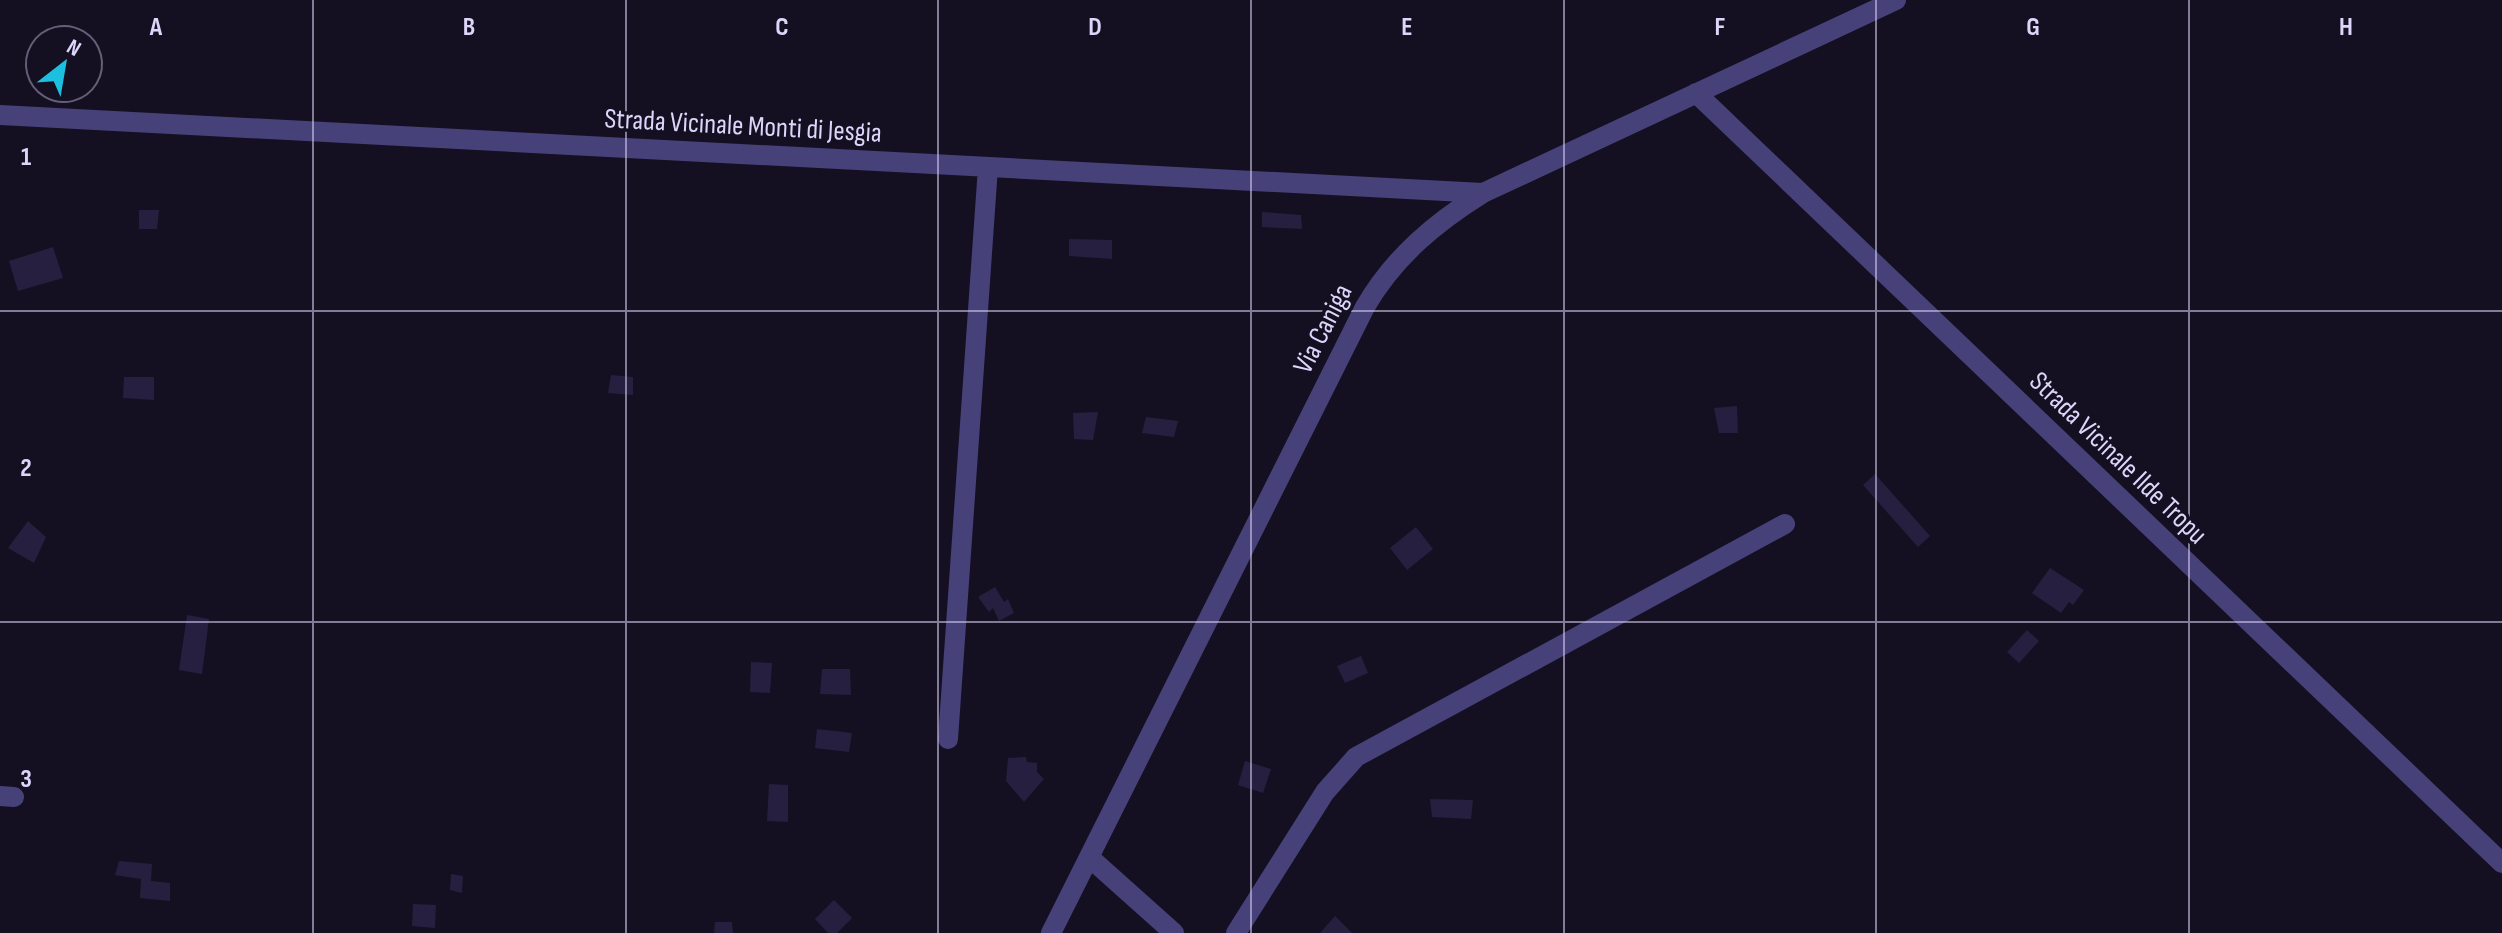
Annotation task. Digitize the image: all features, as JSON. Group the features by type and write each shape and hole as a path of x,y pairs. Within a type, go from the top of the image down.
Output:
{"street":[{"name":"Via Caniga","path":"1051,933 1378,284 1423,235 1483,193 1896,0"},
{"name":"Strada Vicinale Ilde Tropu","path":"1696,93 2502,863"},
{"name":"Strada Vicinale Monti di Jesgia","path":"0,115 1483,193"},
{"path":"948,739 988,167"},
{"path":"1236,933 1325,792 1356,757 1785,524"},
{"path":"1089,857 1174,933"}],"building":[{"path":"139,210 159,210 157,229 139,229"},
{"path":"1262,212 1301,215 1302,229 1262,227"},
{"path":"1069,239 1112,240 1112,259 1069,256"},
{"path":"53,247 63,278 18,291 9,261"},
{"path":"611,375 633,377 633,395 608,393"},
{"path":"124,377 154,377 154,400 123,398"},
{"path":"1737,406 1738,433 1719,433 1714,408"},
{"path":"1098,412 1093,440 1074,439 1073,413"},
{"path":"1146,417 1178,421 1174,437 1142,433"},
{"path":"1875,474 1930,536 1918,547 1863,485"},
{"path":"28,521 46,537 34,563 8,548"},
{"path":"1416,527 1433,549 1407,570 1390,548"},
{"path":"2050,568 2084,590 2073,605 2069,602 2061,613 2032,593"},
{"path":"995,587 1004,602 1008,599 1014,613 999,621 993,608 989,612 978,597"},
{"path":"187,615 209,619 202,674 179,670"},
{"path":"2027,630 2039,641 2019,663 2007,652"},
{"path":"1361,656 1368,673 1345,683 1337,666"},
{"path":"751,662 772,663 770,693 750,692"},
{"path":"822,669 850,669 851,695 820,694"},
{"path":"817,729 852,733 849,752 815,748"},
{"path":"1026,757 1027,762 1037,763 1037,772 1044,779 1024,802 1006,781 1008,758"},
{"path":"1245,761 1271,769 1263,793 1238,785"},
{"path":"769,784 788,785 788,822 767,821"},
{"path":"1430,799 1473,800 1471,819 1432,817"},
{"path":"119,861 152,864 151,881 170,883 170,901 140,898 141,879 115,875"},
{"path":"451,874 463,876 462,893 450,890"},
{"path":"834,900 852,918 837,933 828,933 815,919"},
{"path":"413,904 436,905 435,928 412,926"},
{"path":"1335,916 1352,933 1320,933"},
{"path":"715,922 732,922 733,933 714,933"}]}
